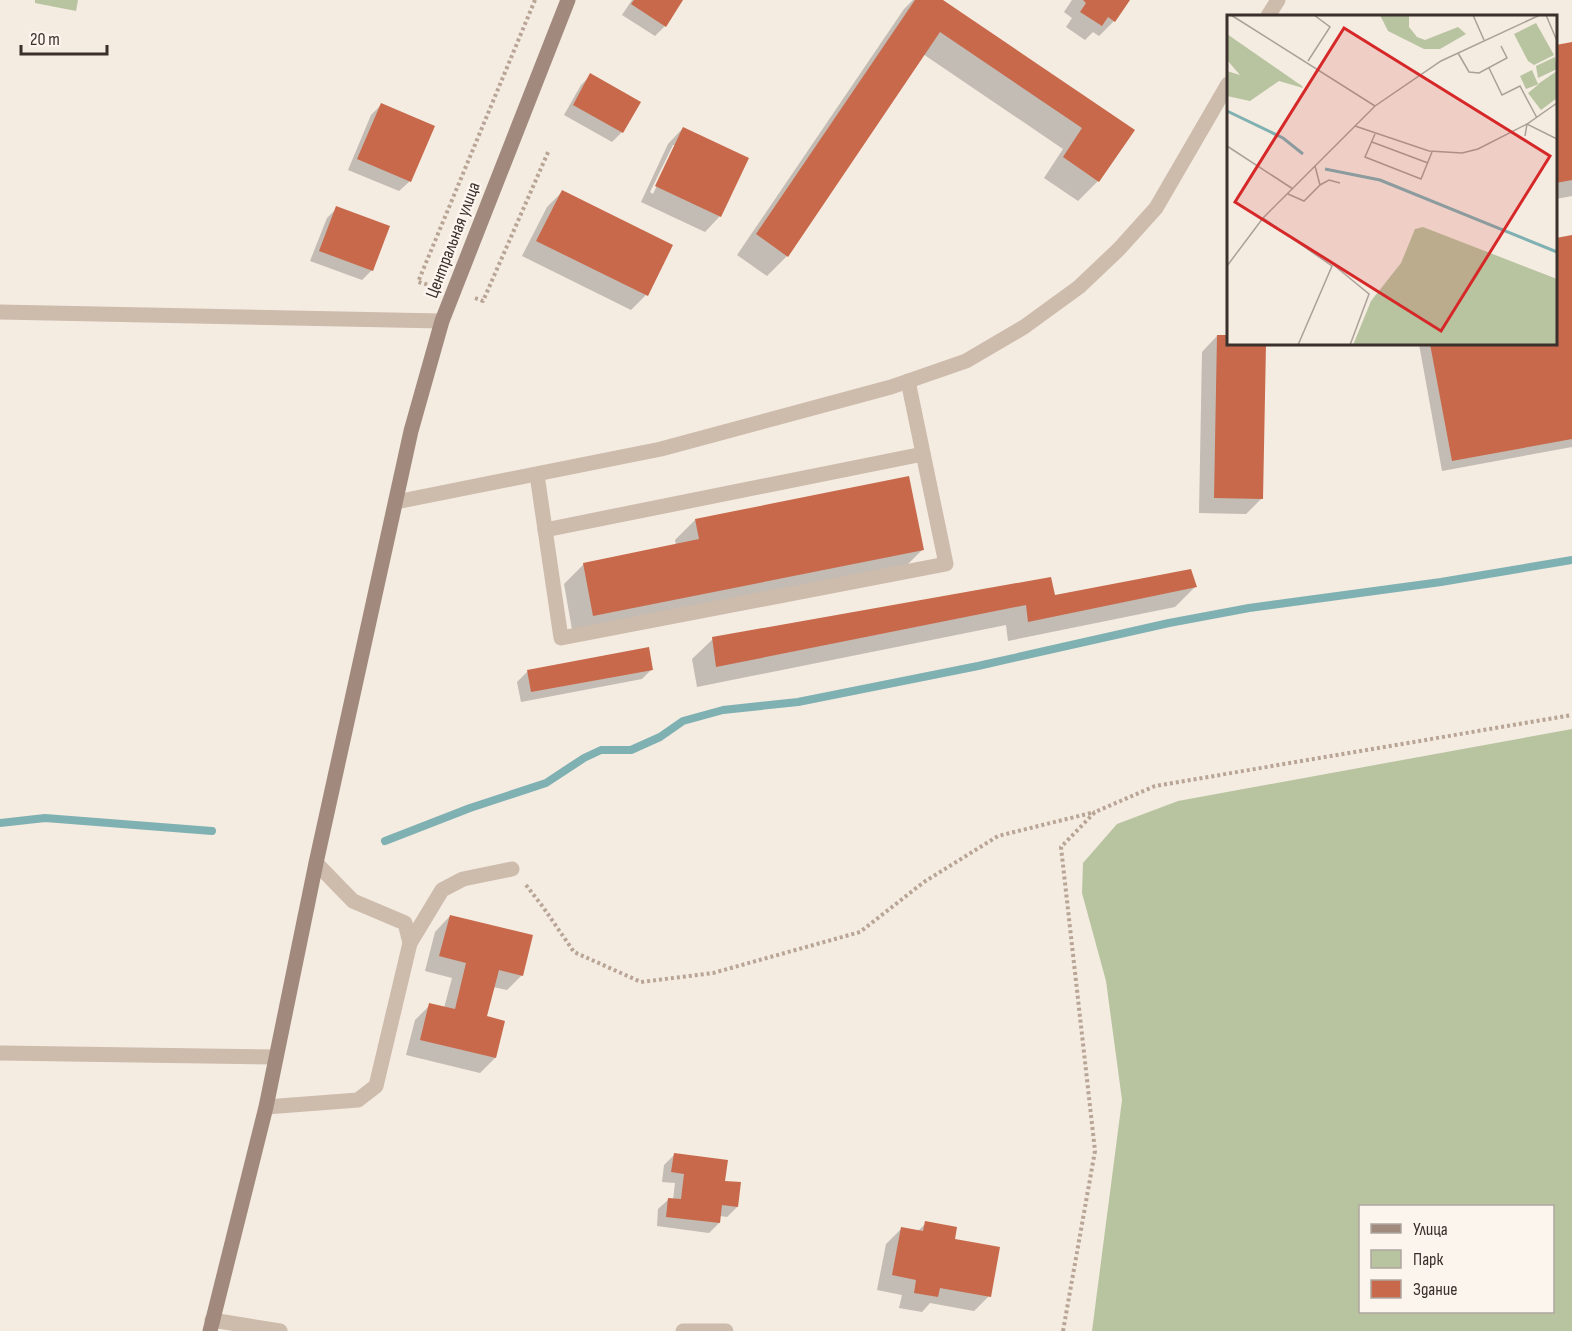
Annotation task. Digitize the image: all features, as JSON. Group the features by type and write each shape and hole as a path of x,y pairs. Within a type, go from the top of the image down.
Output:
{"main road":[{"name":"Центральная улица","path":"211,1326 266,1107 316,863 411,431 442,321 568,0"}],"street":[{"path":"1269,15 1278,0"},
{"path":"396,502 661,449 908,381 966,361 1024,327 1078,287 1103,264 1156,208 1227,86"},
{"path":"0,312 442,321"},
{"path":"537,475 561,638 946,564 908,381"},
{"path":"545,530 923,454"},
{"path":"316,863 353,901 405,923 410,943"},
{"path":"266,1107 358,1100 376,1086 410,943 442,890 463,879 512,869"},
{"path":"0,1053 275,1057"},
{"path":"211,1326 280,1331"},
{"path":"683,1331 727,1331"}],"path":[{"path":"512,869 543,907 574,952 641,982 713,973 860,932 924,882 998,836 1095,812 1155,786 1572,715"},
{"path":"1063,1331 1095,1151 1061,847 1095,812"}],"green space":[{"path":"35,0 78,0 76,11 35,3"},
{"path":"1572,729 1572,1331 1092,1331 1122,1100 1106,981 1082,893 1083,863 1117,824 1178,801"}],"building":[{"path":"634,0 683,0 666,27 631,4"},
{"path":"915,0 943,0 1135,130 1099,182 1063,157 1082,128 940,32 788,257 756,234"},
{"path":"1083,0 1130,0 1115,22 1108,17 1102,26 1080,12 1086,3"},
{"path":"1572,42 1572,180 1557,183 1557,45"},
{"path":"590,73 641,102 623,133 573,105"},
{"path":"381,103 435,126 411,182 357,159"},
{"path":"683,127 749,158 721,217 655,186"},
{"path":"562,190 673,245 648,296 536,241"},
{"path":"336,206 390,226 373,271 319,251"},
{"path":"1572,235 1572,439 1452,461 1430,345 1557,345 1557,238"},
{"path":"1217,335 1227,335 1227,345 1266,345 1263,499 1214,498"},
{"path":"909,476 924,550 593,616 583,563 699,539 695,519"},
{"path":"1191,569 1197,587 1028,622 1026,605 716,667 712,637 1051,577 1055,595"},
{"path":"649,647 653,670 531,692 527,670"},
{"path":"450,915 533,935 523,976 499,970 487,1016 505,1021 496,1058 420,1040 429,1003 455,1009 466,963 439,956"},
{"path":"674,1153 728,1160 725,1181 741,1182 738,1207 722,1205 720,1223 666,1217 668,1198 681,1199 684,1174 671,1172"},
{"path":"925,1221 957,1227 955,1239 1000,1247 991,1297 940,1288 938,1297 914,1293 916,1280 892,1275 901,1227 923,1231"}],"waterway":[{"path":"385,841 470,808 546,783 584,758 601,750 631,750 660,737 683,721 723,710 798,702 1249,608 1441,582 1572,560"},
{"path":"0,823 45,818 212,831"}]}
